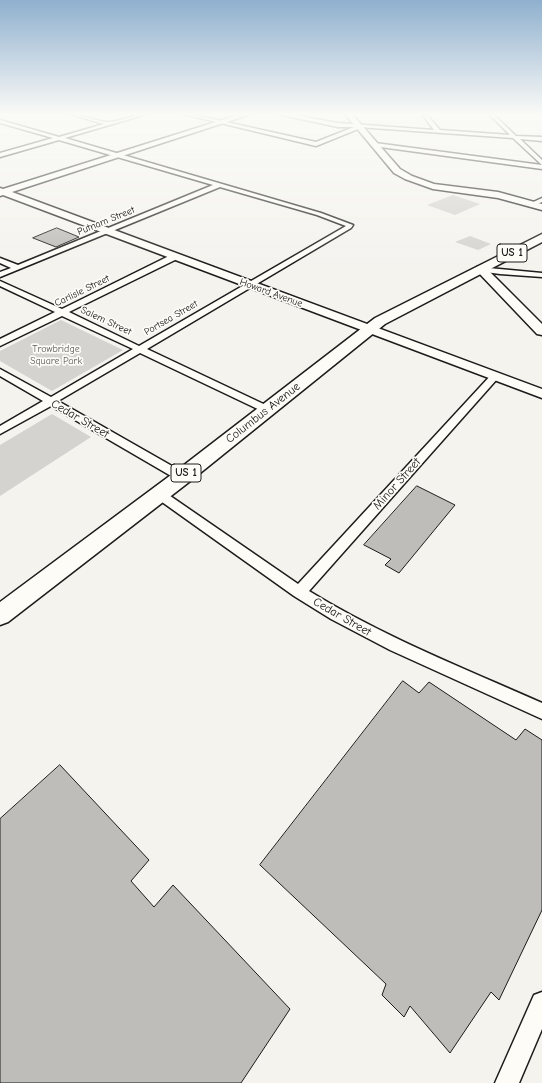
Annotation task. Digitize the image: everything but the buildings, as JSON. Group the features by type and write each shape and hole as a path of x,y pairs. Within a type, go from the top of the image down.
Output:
{"main road":[{"path":"1,192 88,165"},
{"path":"392,165 397,171 416,181 441,188 498,195 542,207"},
{"name":"Howard Avenue","path":"1,192 542,394"},
{"name":"Columbus Avenue","path":"0,614 182,477 380,321 542,238"},
{"path":"481,269 542,331"}],"street":[{"path":"150,165 219,185"},
{"path":"523,165 542,167"},
{"name":"Portsea Street","path":"0,431 350,226 349,224 219,185"},
{"name":"Putnam Street","path":"0,275 219,185"},
{"path":"532,204 542,200"},
{"name":"Carlisle Street","path":"0,344 174,257"},
{"path":"0,260 18,268"},
{"path":"481,269 542,275"},
{"name":"Salem Street","path":"0,283 268,410"},
{"name":"Cedar Street","path":"0,372 182,477"},
{"name":"Minor Street","path":"299,592 495,376"},
{"name":"Cedar Street","path":"158,494 299,592 336,614 395,646 542,711"},
{"path":"507,1083 542,1003"}],"green space":[{"path":"453,195 480,204 455,215 427,205"},
{"path":"470,236 491,244 478,250 455,242"},
{"name":"Trowbridge Square Park","path":"61,320 123,350 52,391 0,361 0,351"},
{"path":"52,414 91,437 0,496 0,445"}]}
